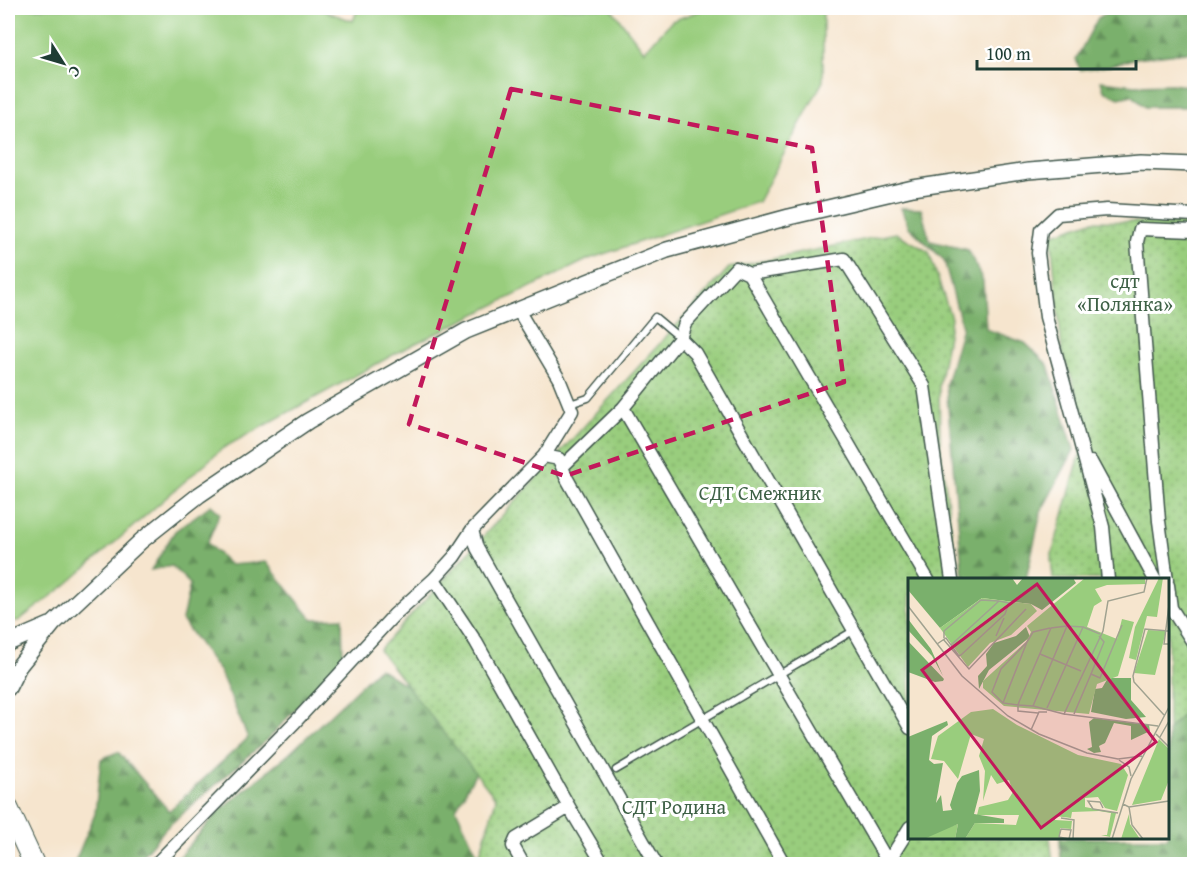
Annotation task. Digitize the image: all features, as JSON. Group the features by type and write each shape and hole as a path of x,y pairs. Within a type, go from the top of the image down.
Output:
{"highway":[{"path":"8,808 34,864"},
{"path":"8,836 21,864"}],"street":[{"path":"8,688 19,666 53,624 141,541 198,495 308,421 466,331 667,250 789,217 913,188 1028,171 1141,162 1194,164"},
{"path":"1108,578 1103,527 1046,317 1038,253 1041,230 1058,214 1107,210 1194,215"},
{"path":"1167,578 1158,521 1137,242 1140,230 1194,231"},
{"path":"562,467 623,408 680,338 685,323 736,268 749,274 844,259 924,386 952,578"},
{"path":"749,274 927,578"},
{"path":"156,864 296,722 394,615 434,579 454,557 472,530 544,456 572,411 559,379 518,310"},
{"path":"680,338 695,353 908,726"},
{"path":"623,408 887,863 908,829"},
{"path":"1081,445 1154,578"},
{"path":"544,456 559,459 572,487 784,864"},
{"path":"472,530 477,548 656,864"},
{"path":"434,579 476,642 603,864"},
{"path":"1169,605 1194,645"},
{"path":"8,643 53,624"},
{"path":"523,864 513,846 516,839 569,807"}],"lane":[{"path":"570,404 588,399 655,317 680,338"},
{"path":"616,770 853,631"}],"highlighted area":[{"path":"511,89 812,148 844,382 565,476 409,424"}],"green space":[{"path":"8,8 316,8 353,21 358,8 611,8 644,51 672,21 707,8 823,8 823,81 758,202 589,259 404,349 223,448 66,585 18,621 8,620"},
{"path":"1115,8 1194,8 1194,51 1136,58 1108,66 1080,70 1076,59 1098,18"},
{"path":"1101,81 1135,85 1172,84 1194,87 1194,107 1145,107 1132,95 1119,98 1104,91"},
{"path":"901,208 921,209 930,241 968,250 983,281 986,329 1025,343 1048,365 1074,450 1041,512 1026,578 963,578 946,384 962,327 944,260 909,227"},
{"name":"сдт «Полянка»","path":"1092,221 1194,223 1194,702 1169,729 1169,578 1053,578 1051,558 1088,426 1062,351 1051,235"},
{"name":"СДТ Смежник","path":"896,233 929,252 951,318 939,386 940,445 958,578 908,578 908,839 1050,839 1053,864 477,864 496,799 379,650 729,268"},
{"path":"211,505 220,513 207,543 230,565 266,562 312,619 342,618 343,657 268,739 166,828 135,864 74,864 95,814 101,759 118,752 169,811 248,738 220,672 182,620 190,584 172,566 151,570 175,531"},
{"path":"379,668 426,698 477,770 456,809 482,864 173,864 219,811 289,754"},
{"path":"1194,702 1194,864 1061,864 1060,839 1169,839 1169,729"}],"park label":[{"name":"СДТ Родина","path":"674,806"}]}
